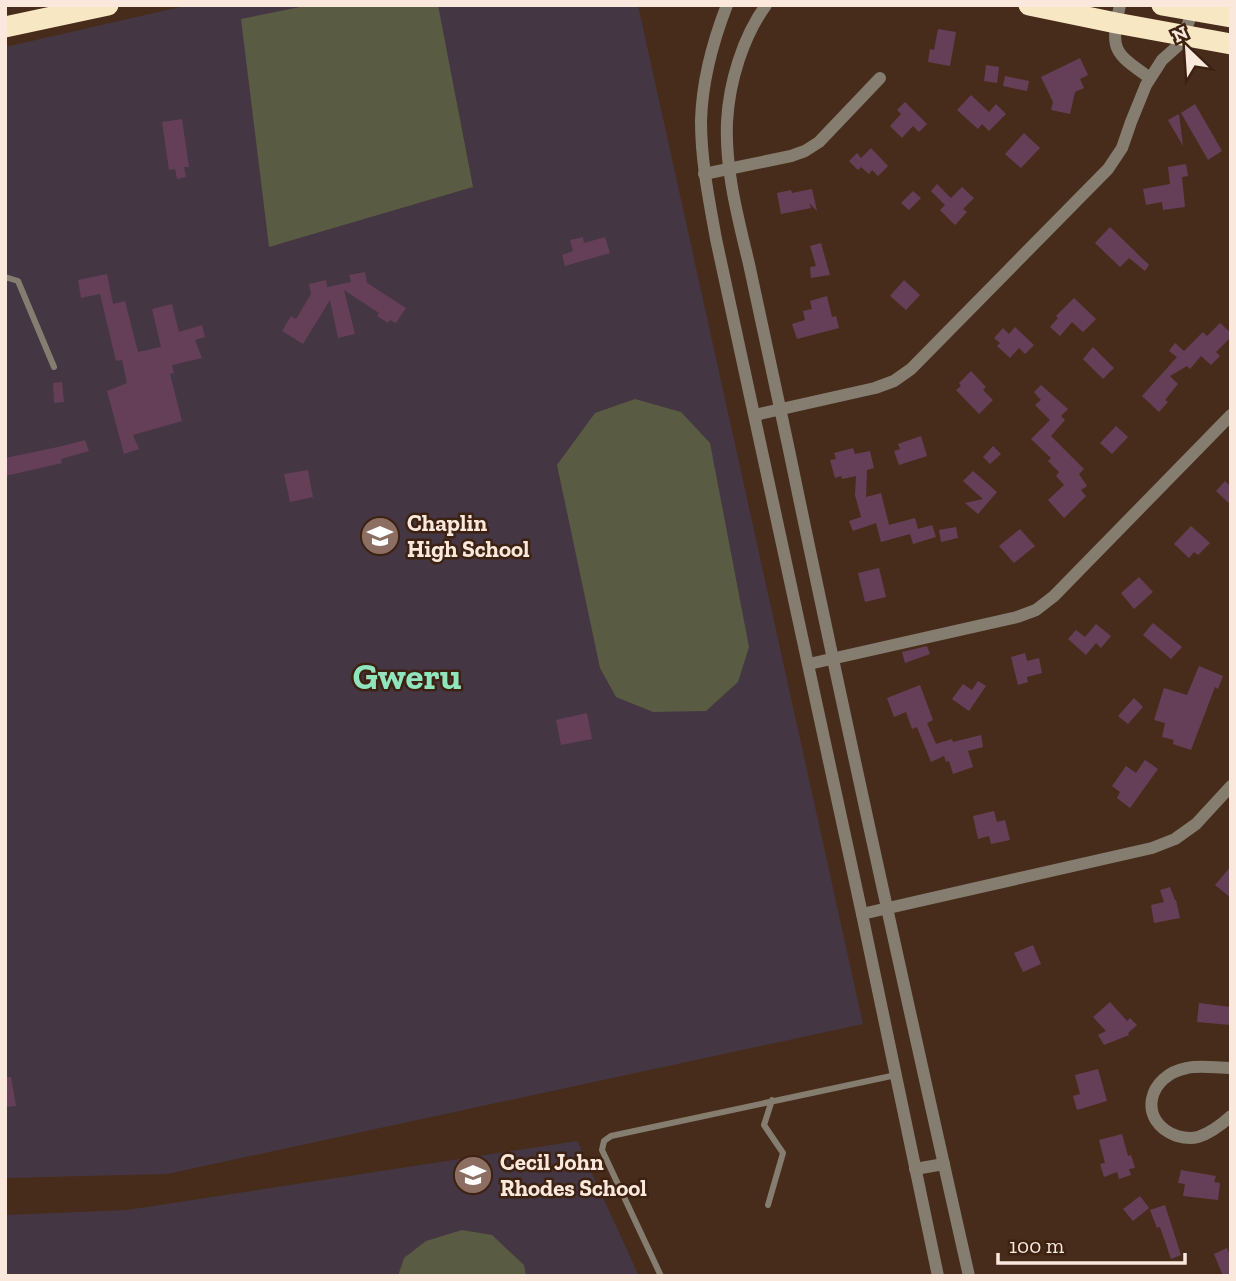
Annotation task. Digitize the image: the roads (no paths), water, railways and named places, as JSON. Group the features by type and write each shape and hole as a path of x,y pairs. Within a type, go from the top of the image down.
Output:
{"highway":[{"path":"1029,5 1118,14 1184,35 1231,44"},
{"path":"1162,5 1231,17"},
{"path":"5,27 63,10 97,6"}],"street":[{"path":"727,5 719,25 707,74 701,120 704,174 938,1276"},
{"path":"766,5 744,42 731,91 727,121 729,169 886,909 969,1276"},
{"path":"755,415 875,388 894,381 911,369 1108,169 1122,148 1130,122 1150,78 1162,60 1181,43 1193,10"},
{"path":"1118,14 1114,40 1120,54 1150,78"},
{"path":"704,174 805,151 819,142 880,78"},
{"path":"809,664 1017,617 1036,610 1054,596 1231,415"},
{"path":"862,914 1152,848 1175,839 1196,824 1231,786"},
{"path":"1231,1068 1185,1068 1169,1074 1157,1085 1151,1099 1150,1112 1167,1132 1185,1138 1197,1138 1216,1129 1231,1116"},
{"path":"915,1169 944,1164"}],"lane":[{"path":"5,277 19,281 54,366"},
{"path":"661,1276 602,1150 604,1141 611,1136 896,1074"},
{"path":"768,1205 783,1153 764,1125 772,1100"}],"place":[{"name":"Chaplin High School","path":"380,536"},
{"name":"Cecil John Rhodes School","path":"473,1175"}],"district":[{"name":"Gweru","path":"407,676"}]}
